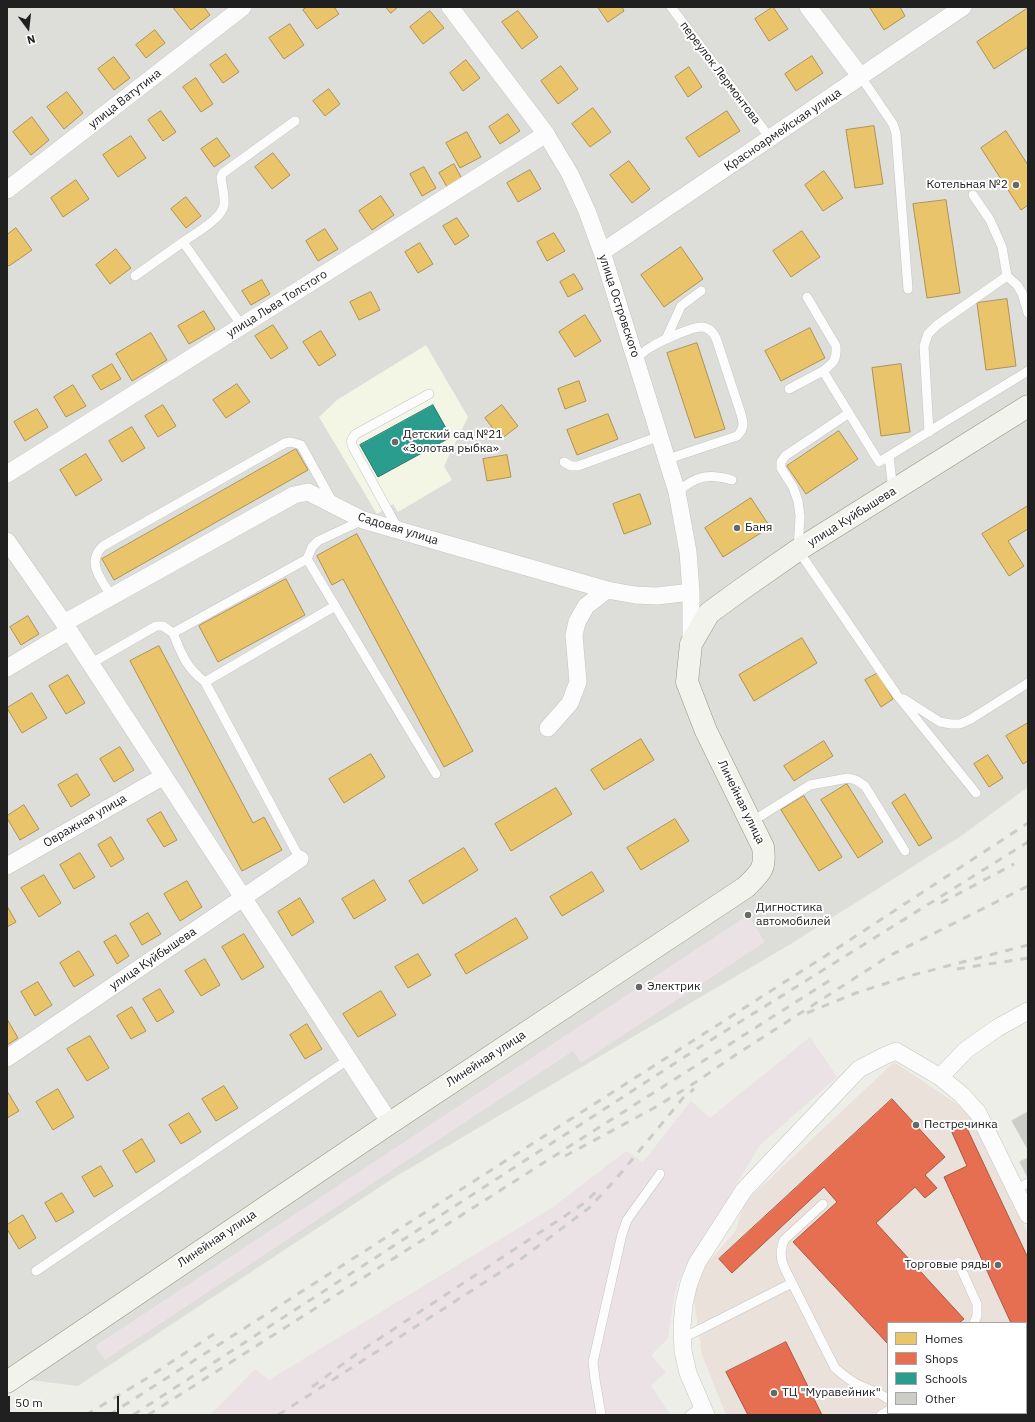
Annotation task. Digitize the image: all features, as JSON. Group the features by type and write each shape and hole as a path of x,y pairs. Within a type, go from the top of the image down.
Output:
{"street":[{"name":"улица Ватутина","path":"7,190 243,7"},
{"name":"улица Островского","path":"450,7 546,134 570,174 602,252 668,458 677,492 688,552 691,592 691,644"},
{"path":"808,7 861,77"},
{"name":"Красноармейская улица","path":"602,252 963,7"},
{"name":"улица Льва Толстого","path":"7,474 546,134"},
{"name":"улица Куйбышева","path":"691,644 709,613 742,589 798,550 1028,406"},
{"name":"Садовая улица","path":"7,668 112,597 294,495 308,492 363,520 606,590 635,596 657,596 691,592"},
{"path":"7,540 67,627 390,1123"},
{"path":"548,728 570,703 578,682 574,635 576,622 586,606 606,590"},
{"name":"Линейная улица","path":"7,1382 390,1123 746,887 761,871 765,860 763,847 706,731 687,682 691,644"},
{"name":"Овражная улица","path":"7,866 164,776"},
{"name":"улица Куйбышева","path":"7,1058 300,859"},
{"path":"940,1078 966,1050 997,1028 1028,1011"},
{"path":"699,1412 683,1351 682,1326 684,1304 689,1283 697,1263 744,1190 859,1069 896,1051 940,1078 962,1095 978,1113 1022,1186 1028,1214"}],"lane":[{"name":"переулок Лермонтова","path":"671,7 770,138"},
{"path":"861,77 886,112 896,133 908,289"},
{"path":"135,276 215,219 221,213 224,206 221,177 223,173 295,121"},
{"path":"973,196 990,220 1002,247 1007,276 1017,285 1022,293 1028,313"},
{"path":"183,242 242,326"},
{"path":"929,432 924,346 928,334 937,325 1007,276"},
{"path":"666,339 682,306 701,290"},
{"path":"789,389 823,371 834,362 837,355 836,346 807,297"},
{"path":"636,359 650,347 666,339 694,328 707,328 716,338 744,424 742,430 736,436 668,458"},
{"path":"823,371 879,462 1028,371"},
{"path":"399,530 351,444 352,438 356,434 428,394"},
{"path":"849,413 785,456 781,462 781,468 793,487 798,500 800,516 798,550 897,695 976,793"},
{"path":"564,462 571,466 578,466 660,436"},
{"path":"112,597 95,568 94,560 97,551 103,546 285,443 291,442 300,446 334,506"},
{"path":"889,456 893,491"},
{"path":"677,492 689,482 703,477 718,476 732,480"},
{"path":"173,633 308,559 312,547 318,541 363,520"},
{"path":"308,559 436,774"},
{"path":"205,682 335,606"},
{"path":"90,664 156,626 163,626 173,633 184,661 191,670 205,682 300,859"},
{"path":"897,695 940,722 960,724 971,719 1028,683"},
{"path":"751,822 810,785 848,778 856,780 865,786 905,850"},
{"path":"36,1271 349,1059"},
{"path":"601,1415 593,1362 622,1234 627,1220 660,1174"},
{"path":"823,1204 784,1240 781,1248 782,1264 835,1368 846,1378 858,1385 881,1394 887,1398"},
{"path":"958,1262 977,1304 977,1316 974,1322"},
{"path":"683,1338 792,1283"}],"shaded area":[{"path":"7,7 1028,7 1028,787 961,836 789,945 395,1177 78,1386 7,1377"},
{"name":"Детский сад №21 «Золотая рыбка»","path":"426,345 468,417 444,466 452,480 398,512 393,504 377,514 319,417 337,400"},
{"path":"748,915 765,942 581,1063 573,1051 105,1360 95,1346"},
{"path":"810,1037 837,1077 760,1145 681,1276 675,1292 668,1339 651,1355 666,1372 651,1386 671,1415 210,1415 255,1369 269,1380 553,1207 626,1151 643,1162 691,1101 710,1118"},
{"path":"894,1062 972,1114 1028,1234 1028,1415 726,1415 702,1355 691,1281 735,1232 744,1203"}],"building: Homes":[{"path":"177,7 204,7 210,15 191,30 174,9"},
{"path":"307,7 334,7 339,14 317,29 303,10"},
{"path":"386,7 398,7 391,13"},
{"path":"598,7 622,7 624,11 608,22"},
{"path":"773,7 788,29 769,41 755,19"},
{"path":"900,7 905,16 884,30 870,8"},
{"path":"1028,8 1028,47 994,69 977,42"},
{"path":"430,11 444,28 423,44 410,27"},
{"path":"518,11 538,37 522,49 502,22"},
{"path":"290,24 304,45 284,59 269,38"},
{"path":"155,30 165,43 146,58 136,45"},
{"path":"226,54 239,72 223,83 210,65"},
{"path":"812,56 823,73 796,91 785,74"},
{"path":"114,57 130,78 114,90 98,69"},
{"path":"466,60 480,78 463,91 450,73"},
{"path":"561,66 578,89 558,104 541,81"},
{"path":"689,67 702,87 688,97 675,77"},
{"path":"196,78 213,104 201,112 183,87"},
{"path":"329,89 340,104 325,116 313,101"},
{"path":"67,92 83,113 64,129 47,107"},
{"path":"593,108 611,132 590,147 572,124"},
{"path":"161,111 176,132 163,141 148,120"},
{"path":"727,111 740,131 699,157 686,138"},
{"path":"508,114 520,131 500,144 489,127"},
{"path":"32,117 49,140 31,155 13,132"},
{"path":"874,126 883,184 855,188 846,130"},
{"name":"Котельная №2","path":"1006,131 1028,165 1028,205 1021,210 981,148"},
{"path":"467,132 481,157 460,168 446,143"},
{"path":"131,136 146,158 118,177 103,155"},
{"path":"217,138 230,156 214,167 201,149"},
{"path":"273,153 290,175 272,189 255,167"},
{"path":"629,161 650,189 632,203 610,175"},
{"path":"454,164 462,179 447,187 439,173"},
{"path":"424,167 436,188 422,196 410,174"},
{"path":"530,170 541,189 518,202 507,183"},
{"path":"824,171 843,198 823,211 805,185"},
{"path":"76,180 89,199 63,217 51,198"},
{"path":"381,196 394,215 372,230 359,211"},
{"path":"186,197 201,216 186,228 171,209"},
{"path":"946,200 960,293 927,298 913,204"},
{"path":"457,218 469,236 455,245 443,226"},
{"path":"16,228 32,250 9,266 7,264 7,235"},
{"path":"325,229 338,249 318,261 306,241"},
{"path":"802,231 820,257 791,277 773,251"},
{"path":"554,233 565,251 547,261 537,242"},
{"path":"420,243 433,264 418,273 405,252"},
{"path":"681,247 703,279 664,307 641,275"},
{"path":"116,249 131,268 110,284 96,265"},
{"path":"574,274 583,289 568,297 560,282"},
{"path":"262,280 270,294 251,305 242,291"},
{"path":"371,292 380,310 359,320 350,302"},
{"path":"1007,299 1016,366 986,370 977,303"},
{"path":"204,311 215,329 189,344 178,326"},
{"path":"585,315 601,341 575,357 559,332"},
{"path":"273,325 288,348 271,359 255,336"},
{"path":"810,328 825,358 781,381 765,351"},
{"path":"321,331 336,355 319,366 303,342"},
{"path":"151,333 167,360 132,381 116,354"},
{"path":"697,343 725,429 695,438 667,353"},
{"path":"112,364 121,379 101,390 92,376"},
{"path":"901,364 910,432 881,436 872,368"},
{"path":"579,381 586,401 565,409 558,389"},
{"path":"237,384 250,402 226,418 213,400"},
{"path":"73,385 86,406 66,417 54,397"},
{"path":"163,405 176,426 158,437 145,416"},
{"path":"502,405 518,426 501,439 485,418"},
{"path":"37,409 48,427 25,441 14,422"},
{"path":"608,414 618,439 577,455 567,430"},
{"path":"132,427 145,448 122,462 109,441"},
{"path":"839,431 858,459 806,494 787,466"},
{"path":"296,449 308,470 114,580 102,559"},
{"path":"86,454 102,480 76,496 60,470"},
{"path":"507,455 511,477 487,481 483,459"},
{"path":"640,494 651,524 624,534 613,504"},
{"name":"Баня","path":"751,498 770,527 723,557 705,528"},
{"path":"1028,506 1028,529 1008,541 1024,566 1009,576 982,534"},
{"path":"357,534 473,751 444,767 343,579 332,585 317,556"},
{"path":"286,579 305,615 218,662 199,626"},
{"path":"28,616 39,634 21,645 10,627"},
{"path":"802,638 817,663 754,701 739,675"},
{"path":"159,646 253,823 264,817 282,850 242,871 130,661"},
{"path":"878,673 893,699 881,707 865,680"},
{"path":"68,675 85,703 66,714 49,686"},
{"path":"32,693 47,718 22,733 7,708"},
{"path":"1028,723 1028,761 1023,764 1006,736"},
{"path":"641,739 654,760 604,790 591,770"},
{"path":"824,741 833,756 794,781 784,766"},
{"path":"120,747 134,770 114,782 100,759"},
{"path":"371,754 385,777 344,803 329,779"},
{"path":"988,755 1003,778 989,787 974,764"},
{"path":"77,774 90,795 71,807 58,785"},
{"path":"847,784 883,842 858,858 821,800"},
{"path":"556,788 572,814 511,851 495,824"},
{"path":"905,794 932,838 919,846 892,803"},
{"path":"804,796 842,857 819,871 781,810"},
{"path":"24,805 39,829 20,840 7,816"},
{"path":"161,812 177,840 164,847 147,820"},
{"path":"675,819 689,841 641,870 627,848"},
{"path":"111,837 124,859 111,867 98,845"},
{"path":"464,848 478,870 423,904 409,881"},
{"path":"80,853 95,877 74,889 60,865"},
{"path":"592,872 604,891 562,916 550,897"},
{"path":"44,875 61,903 39,917 21,888"},
{"path":"374,880 386,900 354,919 342,899"},
{"path":"187,881 202,907 180,921 164,894"},
{"path":"300,898 314,922 292,936 278,912"},
{"path":"7,906 16,922 7,927"},
{"path":"148,913 161,934 142,945 130,924"},
{"path":"516,918 528,938 466,974 455,955"},
{"path":"244,934 264,967 242,980 222,947"},
{"path":"116,935 129,956 117,964 104,942"},
{"path":"79,951 94,975 74,987 60,963"},
{"path":"418,954 431,975 408,988 395,967"},
{"path":"205,959 220,985 201,996 185,971"},
{"path":"38,982 52,1005 35,1016 21,992"},
{"path":"160,989 174,1012 157,1022 143,999"},
{"path":"381,991 396,1015 358,1037 343,1014"},
{"path":"132,1007 146,1031 131,1039 117,1016"},
{"path":"7,1019 18,1038 7,1045"},
{"path":"307,1024 322,1049 305,1059 290,1035"},
{"path":"90,1036 109,1068 87,1081 67,1049"},
{"path":"224,1086 238,1108 216,1121 202,1099"},
{"path":"58,1089 74,1117 53,1130 36,1102"},
{"path":"7,1091 19,1111 7,1118"},
{"path":"189,1113 201,1132 181,1144 169,1125"},
{"path":"142,1139 155,1161 136,1173 123,1151"},
{"path":"101,1166 113,1186 94,1197 82,1177"},
{"path":"62,1193 74,1212 56,1222 45,1203"},
{"path":"23,1215 36,1238 19,1249 7,1229 7,1225"}],"building: Shops":[{"path":"892,1099 945,1157 925,1175 937,1188 925,1198 915,1187 876,1223 964,1319 960,1322 887,1322 887,1343 793,1242 837,1202 824,1187 732,1273 719,1259"},
{"path":"964,1122 1028,1258 1027,1362 1027,1322 1011,1322 944,1177 967,1166 950,1128"},
{"name":"ТЦ \"Муравейник\"","path":"786,1342 822,1415 748,1415 726,1372"},
{"path":"962,1414 962,1415 924,1415"}],"building: Schools":[{"path":"433,405 451,437 378,477 360,445"}],"building: Other":[{"path":"1028,1112 1028,1148 1027,1148 1012,1121"},
{"path":"1028,1158 1028,1178 1020,1162"}],"railway":[{"path":"109,1415 833,951 1028,823"},
{"path":"133,1415 703,1045 1028,842"},
{"path":"941,903 1014,864"},
{"path":"565,1156 654,1108 693,1084 889,956 1028,886"},
{"path":"807,1013 856,993 909,976 1028,945"},
{"path":"957,969 1028,958"},
{"path":"148,1415 835,977"},
{"path":"278,1415 521,1259 589,1208 616,1179 683,1098 694,1089"},
{"path":"312,1387 359,1352 583,1204 600,1188"},
{"path":"86,1415 144,1380 214,1334"}],"place":[{"name":"Котельная №2","path":"1016,185"},
{"name":"Детский сад №21 «Золотая рыбка»","path":"395,442"},
{"name":"Баня","path":"737,528"},
{"name":"Дигностика автомобилей","path":"748,915"},
{"name":"Электрик","path":"639,987"},
{"name":"Пестречинка","path":"916,1125"},
{"name":"Торговые ряды","path":"998,1265"},
{"name":"ТЦ \"Муравейник\"","path":"774,1393"}]}
